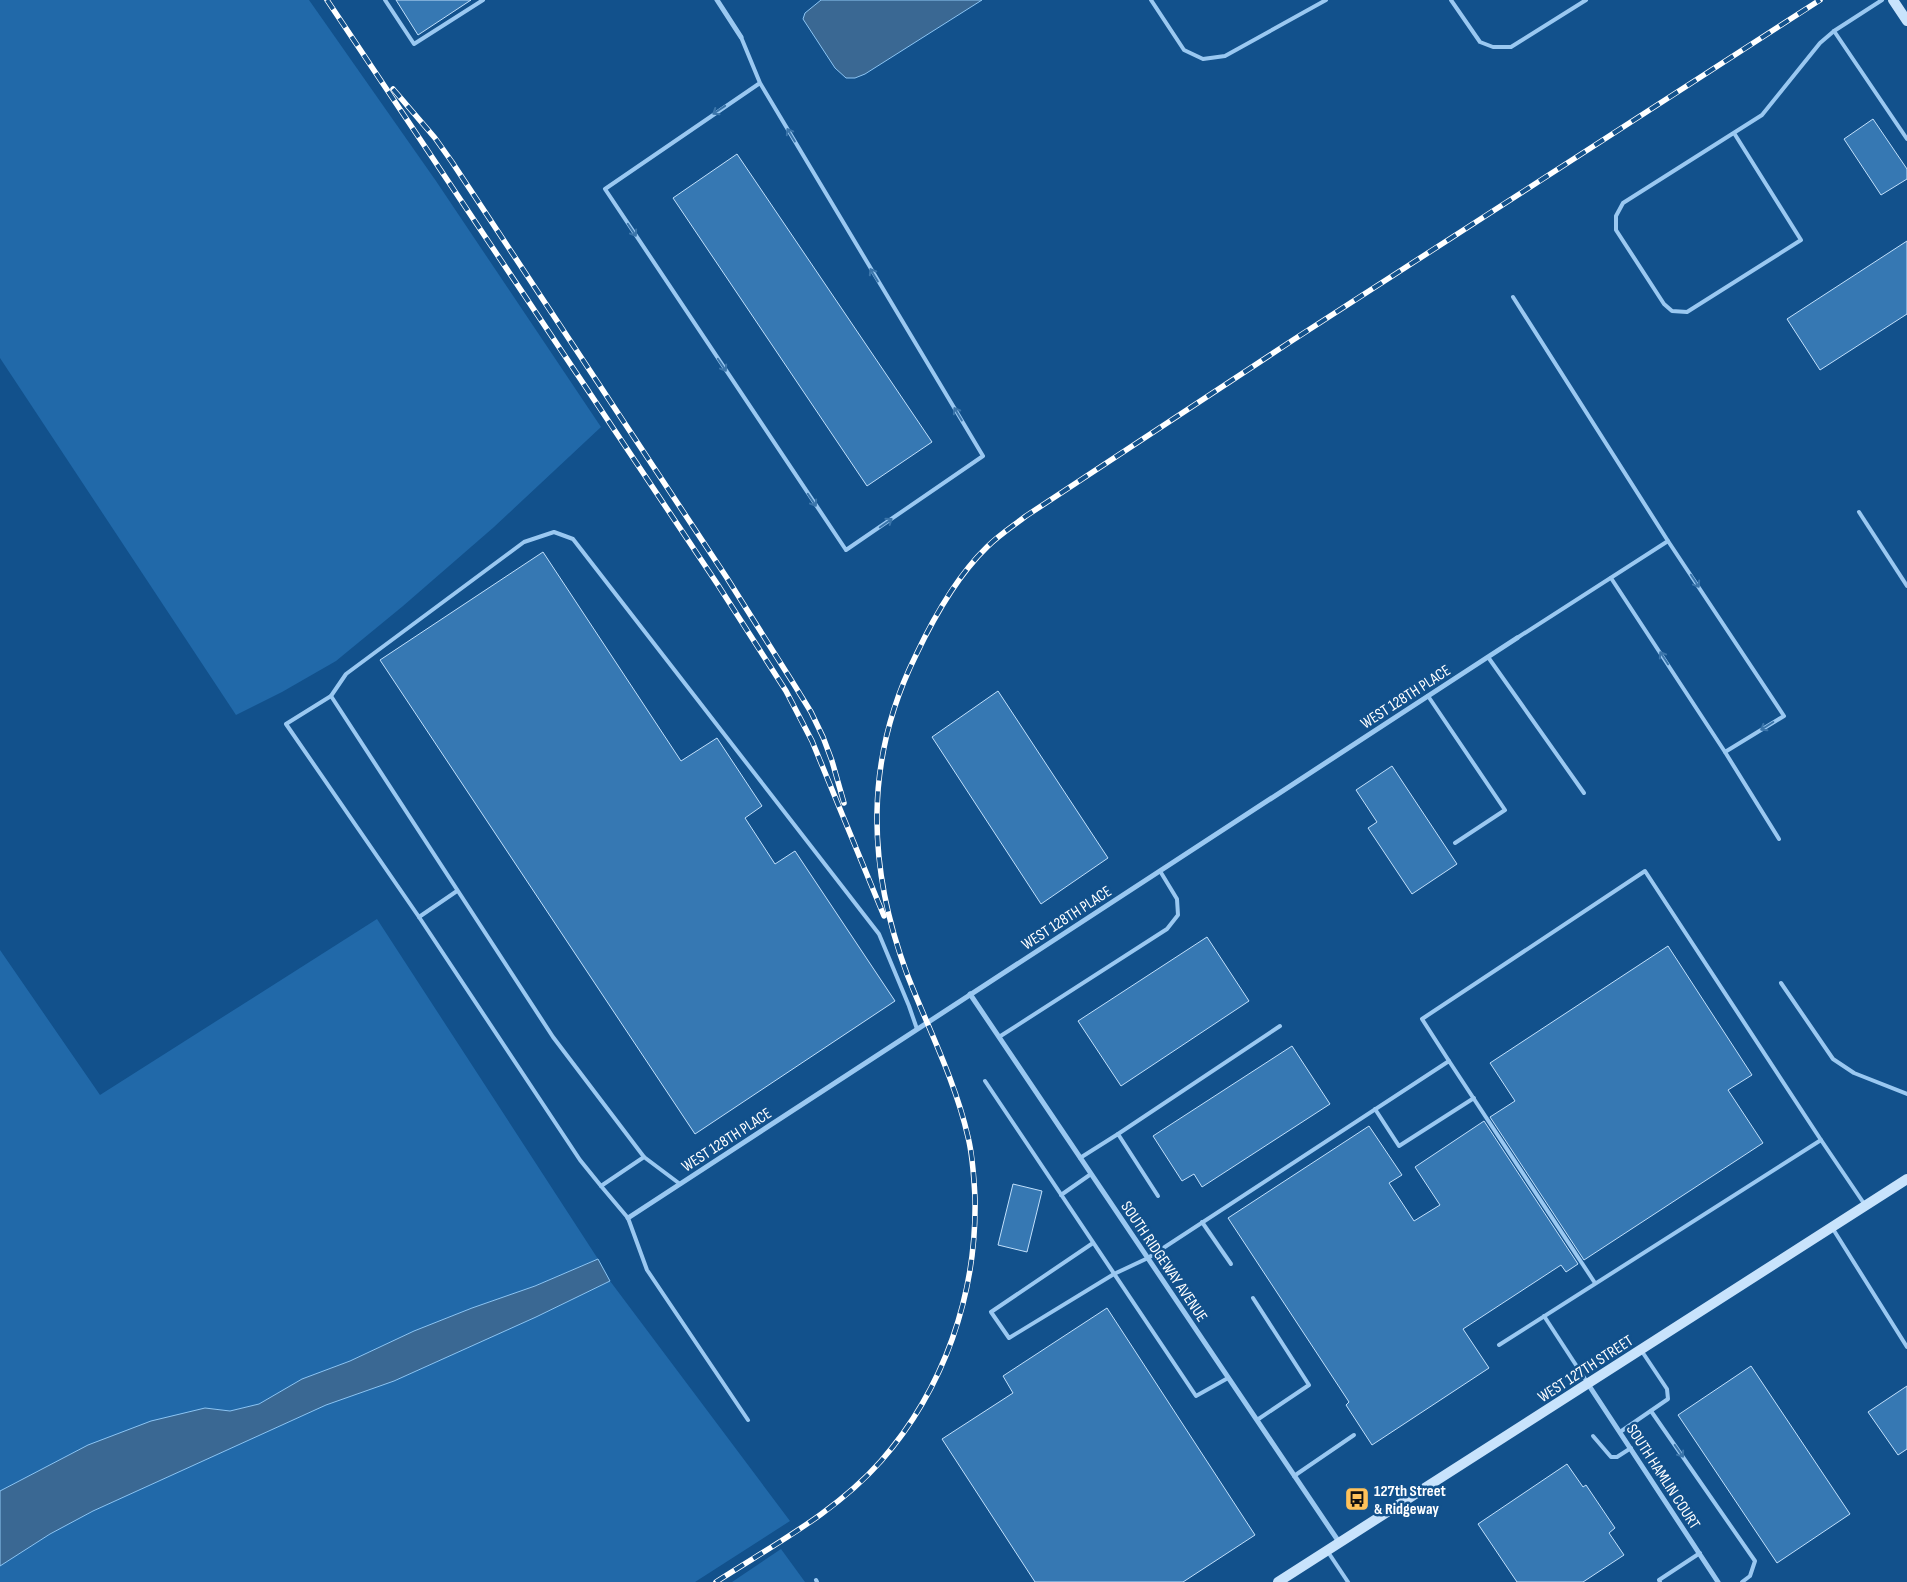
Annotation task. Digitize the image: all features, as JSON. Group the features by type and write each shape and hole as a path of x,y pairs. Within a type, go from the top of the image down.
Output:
{"main road":[{"path":"1893,0 1907,21"},
{"name":"WEST 127TH STREET","path":"1278,1582 1907,1178"}],"street":[{"path":"717,0 741,37"},
{"name":"WEST 128TH PLACE","path":"628,1218 1517,638"},
{"name":"SOUTH RIDGEWAY AVENUE","path":"970,994 1339,1542"},
{"name":"SOUTH HAMLIN COURT","path":"1588,1384 1718,1582"}],"lane":[{"path":"385,0 414,44 483,0"},
{"path":"1152,0 1184,50 1203,59 1225,56 1326,0"},
{"path":"1452,0 1480,42 1493,48 1511,47 1586,0"},
{"path":"1734,133 1801,240 1687,312 1672,310 1664,304 1616,230 1616,216 1623,203 1762,115 1820,43 1834,31 1882,0"},
{"path":"1834,31 1907,139"},
{"path":"741,37 760,83 983,456 846,550 605,189 760,83"},
{"path":"1513,298 1668,541 1784,716 1725,752"},
{"path":"1859,512 1907,586"},
{"path":"748,1420 646,1270 628,1218 580,1160 418,917 286,724 331,696 346,674 524,542 554,532 573,538 879,934 917,1029"},
{"path":"1517,638 1668,541"},
{"path":"1611,578 1725,752 1779,839"},
{"path":"1488,657 1584,793"},
{"path":"331,696 554,1037 644,1158 680,1184"},
{"path":"1428,696 1505,810 1455,842"},
{"path":"999,1037 1167,929 1178,915 1177,899 1160,871"},
{"path":"1595,1283 1422,1019 1645,871 1865,1205"},
{"path":"418,917 457,891"},
{"path":"1781,983 1833,1059 1854,1073 1907,1094"},
{"path":"1080,1158 1280,1026"},
{"path":"1093,1243 991,1312 1009,1338 1114,1274 1148,1258 1449,1060"},
{"path":"985,1081 1196,1396 1228,1378"},
{"path":"1375,1109 1399,1146 1474,1098"},
{"path":"1118,1134 1158,1196"},
{"path":"1499,1345 1821,1140"},
{"path":"601,1186 644,1158"},
{"path":"1061,1195 1091,1174"},
{"path":"1202,1222 1231,1264"},
{"path":"1831,1227 1907,1347"},
{"path":"1252,1298 1309,1385 1256,1420"},
{"path":"1544,1316 1588,1384"},
{"path":"1620,1432 1668,1399 1667,1389 1641,1350"},
{"path":"1651,1411 1755,1561 1750,1576 1742,1582"},
{"path":"1294,1476 1354,1435"},
{"path":"1593,1436 1611,1457 1617,1457 1631,1448"},
{"path":"1327,1550 1348,1582"},
{"path":"1660,1582 1659,1580 1700,1553"}],"shaded area":[{"path":"0,0 309,0 436,181 601,427 494,527 336,661 282,692 236,715 0,358"},
{"path":"821,0 982,0 865,74 855,78 846,78 835,68 803,19 805,13"},
{"path":"377,919 598,1259 535,1286 414,1331 350,1361 302,1379 259,1404 230,1411 205,1408 88,1445 0,1491 0,950 100,1095"},
{"path":"598,1259 610,1281 536,1317 394,1381 326,1405 93,1511 50,1534 0,1566 0,1491 88,1445 151,1421 205,1408 230,1411 259,1404 302,1379 350,1361 414,1331 535,1286"},
{"path":"610,1281 790,1521 695,1582 0,1582 0,1566 50,1534 93,1511 326,1405 394,1381 536,1317"},
{"path":"781,1549 805,1582 732,1582"}],"building":[{"path":"396,0 471,0 418,35"},
{"path":"1873,119 1907,169 1907,179 1881,195 1844,139"},
{"path":"737,154 932,442 867,486 673,198"},
{"path":"1907,241 1907,314 1820,370 1787,319"},
{"path":"543,552 681,761 717,738 762,806 745,818 775,864 795,851 895,1001 695,1134 380,660"},
{"path":"998,691 1108,858 1041,904 932,737"},
{"path":"1392,766 1457,864 1412,894 1368,828 1377,822 1356,790"},
{"path":"1207,937 1249,1001 1121,1086 1078,1021"},
{"path":"1668,946 1752,1075 1728,1090 1763,1143 1584,1260 1490,1117 1515,1101 1490,1063"},
{"path":"1292,1046 1330,1104 1202,1187 1194,1174 1182,1181 1153,1136"},
{"path":"1484,1121 1578,1264 1566,1272 1561,1265 1463,1329 1489,1368 1372,1445 1346,1405 1349,1402 1228,1218 1369,1126 1402,1175 1389,1183 1414,1221 1440,1205 1415,1167"},
{"path":"1013,1184 1042,1191 1027,1252 998,1245"},
{"path":"1107,1308 1255,1535 1183,1582 1035,1582 942,1439 1013,1393 1003,1376"},
{"path":"1751,1366 1850,1514 1777,1563 1678,1415"},
{"path":"1907,1386 1907,1449 1898,1455 1868,1412"},
{"path":"1567,1464 1583,1487 1586,1485 1615,1528 1609,1533 1624,1555 1583,1582 1517,1582 1478,1524"}],"railway":[{"path":"327,0 718,585 786,691 812,741 884,916"},
{"path":"716,1582 824,1512 881,1461 923,1403 952,1339 963,1304 974,1234 975,1198 971,1152 956,1095 907,974 894,934 884,893 877,813 880,774 887,734 899,694 938,612 956,584 987,547 1026,516 1293,340 1820,0"},
{"path":"393,89 435,138 452,162 727,578 811,712 832,761 844,803"}],"place":[{"name":"127th Street & Ridgeway","path":"1357,1499"}]}
